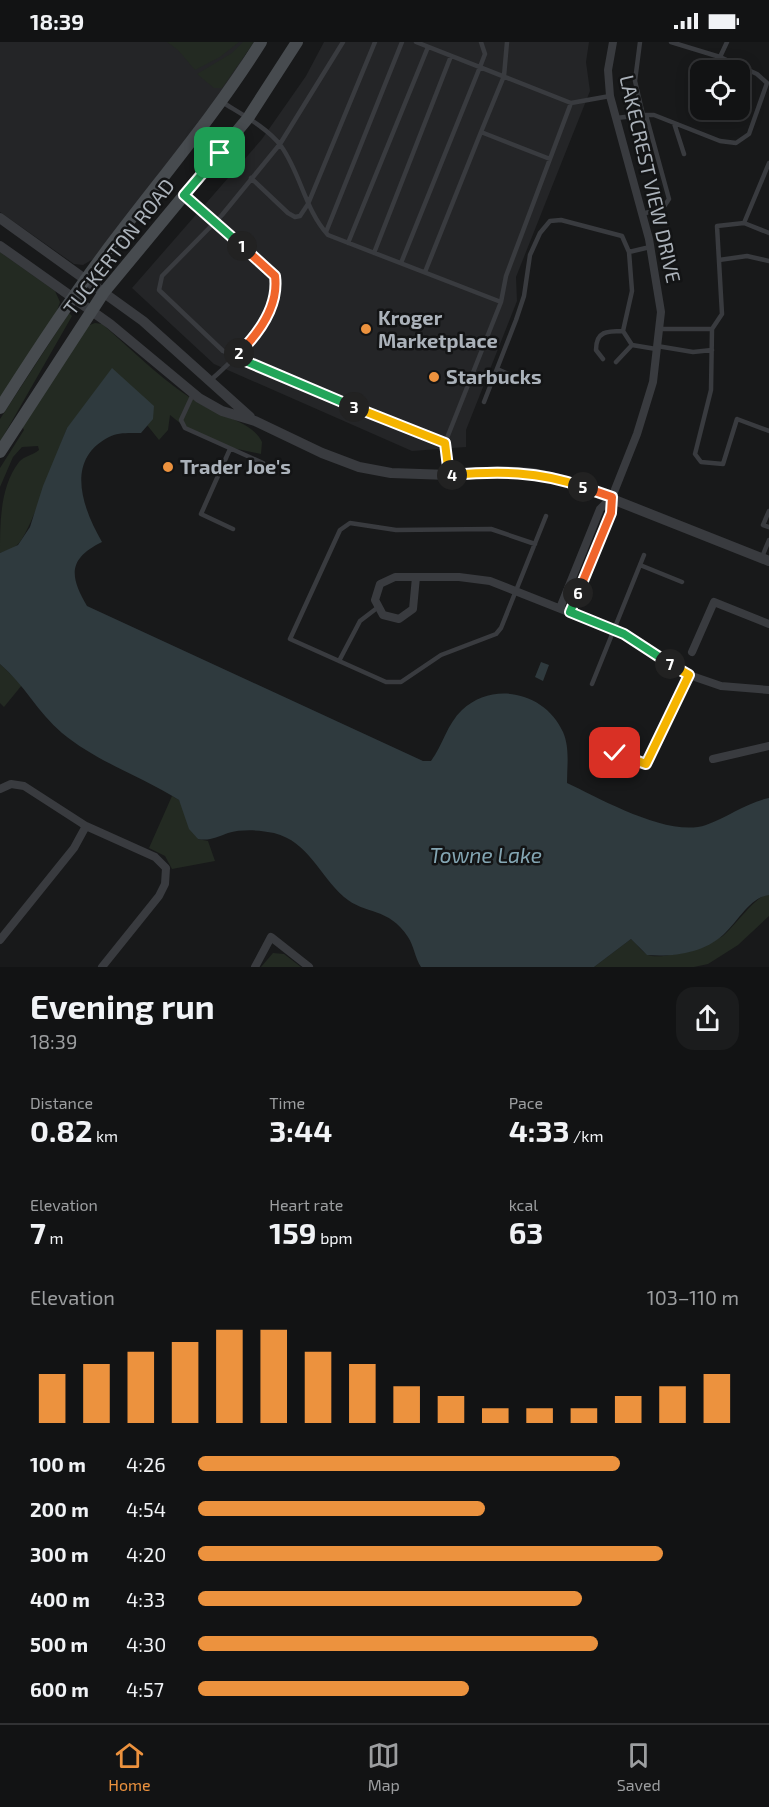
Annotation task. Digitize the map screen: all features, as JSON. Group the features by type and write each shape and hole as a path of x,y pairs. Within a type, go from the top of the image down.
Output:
{"main road":[{"name":"TUCKERTON ROAD","path":"0,408 86,279 222,102 261,42"},
{"name":"TUCKERTON ROAD","path":"0,452 104,292 248,118 297,42"}],"street":[{"name":"LAKECREST VIEW DRIVE","path":"612,497 650,392 661,312 651,247 610,96 608,70 613,42"},
{"path":"0,218 143,321 255,421"},
{"path":"0,246 91,311 193,394 222,411 255,421 322,453 359,467 408,475 449,475 498,471 532,473 564,480 765,559"},
{"path":"560,608 600,510 612,497"},
{"path":"570,612 611,513 612,497"},
{"path":"416,577 416,599 413,609 407,615 390,618 377,608 375,592 383,582 395,577 416,577 476,578 516,590 614,630 689,675 721,687 769,690"},
{"path":"692,652 714,602 769,624"},
{"path":"615,753 646,764 689,675"},
{"path":"713,759 769,746"},
{"path":"0,789 11,784 24,786 86,826 155,857 166,868 165,884 159,896 102,967"},
{"path":"0,940 74,848 86,826"},
{"path":"255,967 271,937 309,967"}],"lane":[{"path":"343,42 280,144 214,222 162,276 159,290 223,351 445,443"},
{"path":"251,178 295,217 300,216 308,204 375,42"},
{"path":"326,232 402,42"},
{"path":"416,42 571,103 610,96"},
{"path":"401,263 485,54 481,42"},
{"path":"425,272 504,76 507,42"},
{"path":"640,42 635,81 669,200 663,208 642,213"},
{"path":"616,118 644,115 675,123 720,141 736,143 749,134 767,83 757,74 720,57 671,42"},
{"path":"720,57 727,42"},
{"path":"348,243 428,47"},
{"path":"374,253 452,56"},
{"path":"222,102 248,118 280,144 294,168 315,221 326,232 348,243 501,302"},
{"path":"449,475 445,443 501,302 507,276 571,103"},
{"path":"675,123 684,154"},
{"path":"481,132 550,159"},
{"path":"744,223 769,163"},
{"path":"184,195 275,276 277,290 259,333 209,382"},
{"path":"484,402 524,296 531,255 540,232 550,221 561,220 622,236 629,252 632,291 623,332 632,345 693,352 712,350"},
{"path":"769,233 744,223 717,226 722,315 712,329 711,390 695,454 701,462 723,464 737,419 769,432"},
{"path":"629,252 651,247"},
{"path":"719,260 747,256 769,261"},
{"path":"659,329 712,329"},
{"path":"603,359 596,350 600,335 604,332 623,332"},
{"path":"616,362 632,345"},
{"path":"496,369 522,380"},
{"path":"193,394 181,420 185,428 263,463"},
{"path":"230,449 201,514 233,529"},
{"path":"769,511 763,525 769,527"},
{"path":"535,544 491,529 396,530 350,523 340,530 290,639 386,682 401,682 441,655 496,634 516,590 535,544 546,516"},
{"path":"765,559 769,540"},
{"path":"592,684 644,555"},
{"path":"640,565 682,582"},
{"path":"339,661 360,621 377,608"}],"shaded area":[{"path":"0,42 252,42 231,81 93,259 83,265 74,264 0,212"},
{"path":"167,42 239,42 220,57 195,70 178,50"},
{"path":"243,42 254,42 222,88 214,88 197,74 232,53"},
{"path":"324,42 589,42 586,62 590,91 516,277 517,301 466,430 466,447 412,451 214,364 132,288 262,139 306,76"},
{"path":"0,252 55,291 60,302 57,311 0,399"},
{"path":"69,313 72,316 0,442 0,419"},
{"path":"95,323 102,324 190,398 252,430 262,442 261,454 228,447 191,432 170,415 168,430 159,440 147,425 153,418 67,428 29,526 15,546 0,553 2,505 8,482 19,462 39,450 38,446 22,447 13,457 0,487 0,468 24,430 22,426 87,326"},
{"path":"0,664 22,685 4,707 0,703"},
{"path":"172,796 179,800 198,839 208,841 215,861 172,869 165,856 149,848"},
{"path":"764,895 769,895 769,916 738,945 708,964 694,967 594,967 631,939 646,954 655,956 676,954 709,943 724,935"},
{"path":"273,953 284,954 301,967 261,967"}],"water":[{"name":"Towne Lake","path":"112,368 154,406 153,419 141,433 112,435 95,447 86,458 82,472 84,500 102,542 82,555 75,570 77,586 87,606 423,761 431,761 462,710 489,695 504,693 532,700 545,708 555,719 567,744 567,783 635,815 655,822 691,828 706,825 769,798 769,895 750,905 715,941 688,953 647,955 631,939 594,967 421,967 401,927 385,916 360,907 344,897 305,851 286,837 274,833 239,831 210,839 198,839 189,829 179,800 104,761 62,733 0,664 0,553 18,545 30,527 43,486 67,428"},
{"path":"541,662 549,665 543,681 535,677"}],"place":[{"name":"Kroger Marketplace","path":"366,329"},
{"name":"Starbucks","path":"434,377"},
{"name":"Trader Joe's","path":"168,467"}],"route":[{"path":"220,153 184,195 275,276 277,290 259,333 236,357 445,443 449,475 498,471 532,473 564,480 612,497 611,513 570,612 624,634 689,675 646,764 615,753"}]}
